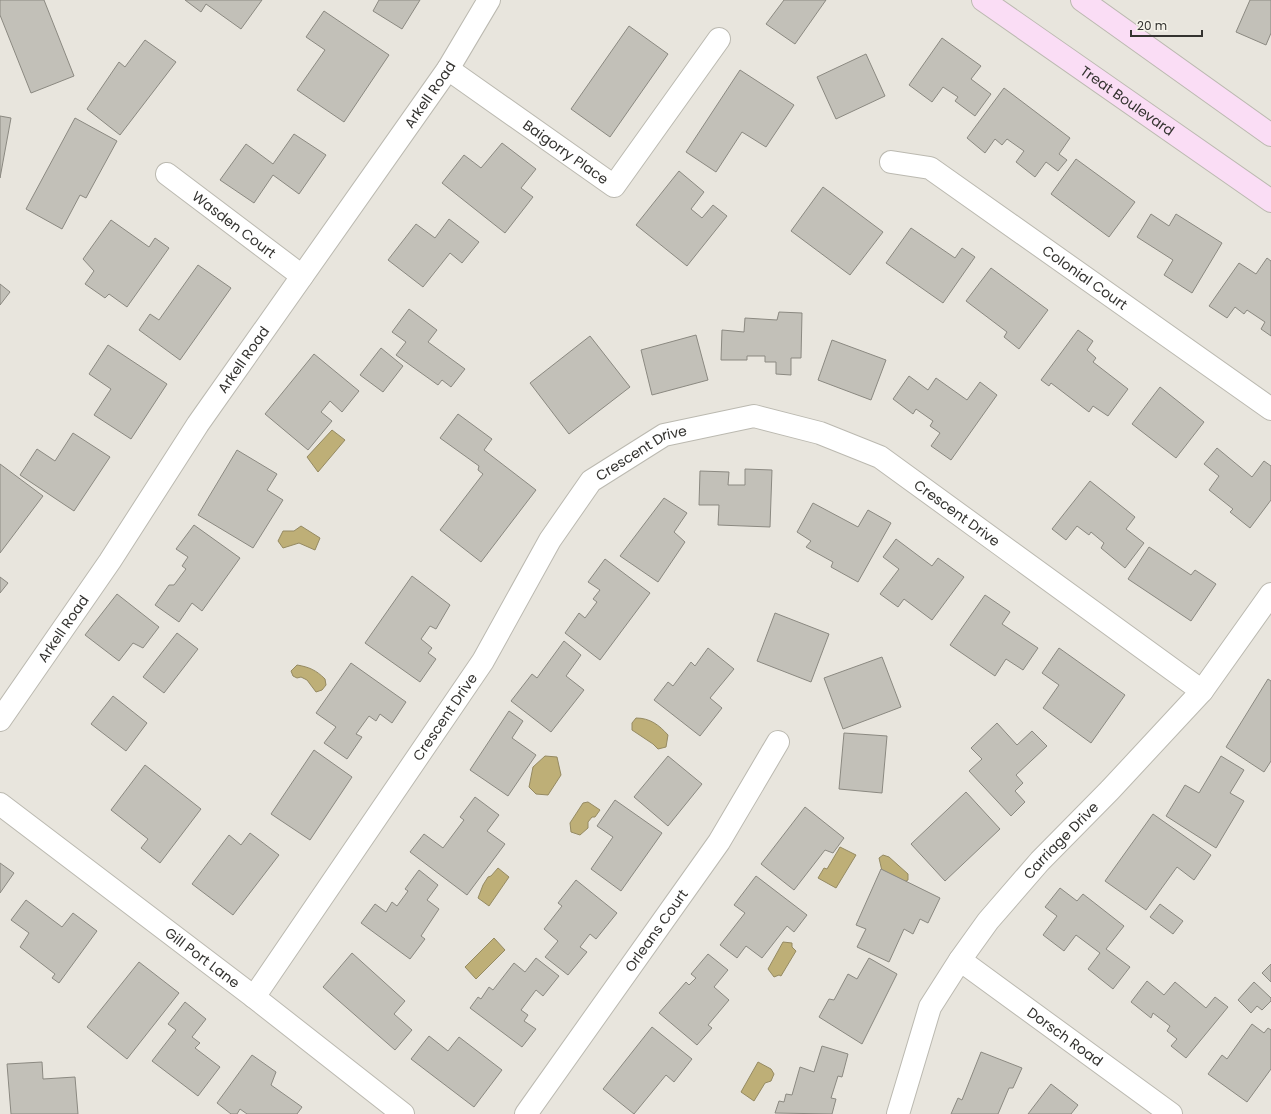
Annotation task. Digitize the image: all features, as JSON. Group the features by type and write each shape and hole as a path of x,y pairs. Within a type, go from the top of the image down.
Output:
{"main road":[{"name":"Treat Boulevard","path":"983,0 1271,201"},
{"path":"1082,0 1271,135"}],"street":[{"name":"Arkell Road","path":"0,720 110,561 198,424 448,69 489,0"},
{"name":"Baigorry Place","path":"448,69 614,186 719,39"},
{"name":"Colonial Court","path":"891,162 930,168 1271,409"},
{"name":"Wasden Court","path":"167,174 302,276"},
{"name":"Crescent Drive","path":"254,996 483,661 550,540 591,481 664,435 754,416 820,433 880,458 1202,691"},
{"name":"Carriage Drive","path":"898,1114 930,1007 960,960 988,921 1040,861 1110,790 1202,691 1271,594"},
{"name":"Orleans Court","path":"526,1114 719,842 778,742"},
{"name":"Gill Port Lane","path":"0,804 254,996 403,1114"},
{"name":"Dorsch Road","path":"960,960 1171,1114"}],"shaded area":[{"path":"332,430 345,440 318,472 307,457"},
{"path":"301,526 320,538 315,550 299,543 283,548 278,541 283,531 294,531"},
{"path":"297,665 312,669 325,679 326,685 322,690 316,692 307,680 301,677 297,678 293,676 291,671"},
{"path":"636,718 646,719 658,725 665,731 668,735 666,747 658,749 632,730 632,723"},
{"path":"545,756 557,757 561,775 548,795 536,794 529,787 533,767"},
{"path":"588,802 600,810 595,817 592,817 588,822 588,828 580,835 571,832 570,823 583,803"},
{"path":"840,847 856,855 836,888 818,878 824,868 827,869"},
{"path":"883,855 889,857 908,874 908,880 902,883 882,871 879,858"},
{"path":"498,868 509,877 489,906 478,898 488,877 491,876"},
{"path":"494,938 505,950 476,979 465,967"},
{"path":"783,942 792,943 792,947 796,951 781,976 779,975 774,977 768,969"},
{"path":"758,1062 771,1069 774,1074 771,1081 765,1083 754,1101 741,1092"}],"building":[{"path":"0,0 44,0 74,76 31,93 0,15"},
{"path":"185,0 262,0 241,29 206,4 201,12"},
{"path":"379,0 420,0 402,29 373,11"},
{"path":"784,0 826,0 795,44 766,24"},
{"path":"1250,0 1271,0 1271,33 1266,45 1236,32"},
{"path":"324,11 389,55 344,122 297,90 325,50 306,37"},
{"path":"629,26 668,54 610,137 571,109"},
{"path":"942,38 981,66 971,79 991,94 975,116 955,101 958,97 943,87 932,102 909,85"},
{"path":"145,40 176,62 120,135 87,109 119,62 125,67"},
{"path":"866,54 885,96 836,119 817,77"},
{"path":"740,70 794,105 766,147 742,132 716,172 686,152"},
{"path":"1004,88 1070,138 1059,154 1067,160 1058,171 1046,162 1035,177 1016,162 1024,151 1007,139 1002,145 995,139 985,153 967,138"},
{"path":"0,116 11,118 0,178"},
{"path":"75,118 117,141 86,198 80,195 62,229 26,209"},
{"path":"294,134 326,155 299,194 273,175 254,203 220,180 246,144 273,164"},
{"path":"502,143 536,169 521,188 533,197 505,233 442,183 464,155 481,168"},
{"path":"1076,159 1135,202 1109,237 1051,194"},
{"path":"679,171 704,192 691,209 702,218 713,205 727,216 687,266 636,225"},
{"path":"823,187 883,232 850,275 791,231"},
{"path":"1151,214 1169,226 1176,214 1222,243 1192,293 1164,275 1173,260 1137,237"},
{"path":"449,219 479,242 462,263 450,253 423,287 388,260 416,224 435,238"},
{"path":"111,220 149,247 155,238 169,248 127,307 109,294 105,298 85,284 94,271 83,259"},
{"path":"911,228 955,258 962,248 975,257 943,303 886,263"},
{"path":"1267,258 1271,261 1271,336 1261,329 1265,322 1247,310 1244,314 1235,307 1227,318 1209,306 1239,263 1256,274"},
{"path":"198,265 231,288 180,360 139,330 150,314 159,320"},
{"path":"991,268 1048,310 1019,349 1004,337 1007,332 966,301"},
{"path":"0,284 10,292 0,305"},
{"path":"409,309 437,330 428,342 465,369 451,387 442,380 438,385 396,355 406,342 392,332"},
{"path":"779,312 802,313 801,358 791,358 791,375 776,374 776,362 765,362 765,356 747,356 747,360 721,360 722,330 744,332 745,318 777,320"},
{"path":"1078,330 1093,341 1087,350 1096,358 1093,362 1128,389 1108,416 1093,406 1089,412 1051,383 1049,386 1041,380"},
{"path":"696,335 708,380 652,395 641,350"},
{"path":"590,336 630,387 569,434 530,383"},
{"path":"832,340 886,360 871,400 818,380"},
{"path":"108,345 167,384 131,439 94,415 111,389 89,374"},
{"path":"381,348 403,366 383,392 360,375"},
{"path":"314,354 359,391 342,412 330,401 321,412 332,421 308,450 265,414"},
{"path":"909,376 928,390 936,378 967,400 980,382 997,395 951,460 931,446 940,433 930,426 933,421 916,409 913,414 893,399"},
{"path":"1160,387 1204,422 1176,458 1132,424"},
{"path":"458,414 492,439 484,450 536,490 481,562 440,530 483,474 478,470 479,466 440,438"},
{"path":"73,433 110,457 74,511 20,475 37,449 55,461"},
{"path":"1217,448 1252,477 1264,461 1271,466 1271,500 1250,528 1230,512 1233,509 1209,490 1219,476 1204,464"},
{"path":"237,450 277,474 267,490 283,500 253,548 198,515"},
{"path":"0,464 43,496 0,553"},
{"path":"745,469 772,470 770,527 718,525 719,505 699,505 700,471 729,472 728,485 745,485"},
{"path":"1090,481 1135,517 1126,529 1144,543 1125,568 1101,548 1104,543 1091,532 1089,535 1077,526 1066,540 1052,529"},
{"path":"664,498 687,513 674,532 685,542 658,582 620,556"},
{"path":"813,503 858,527 868,510 891,523 858,582 831,567 833,562 806,547 811,541 797,532"},
{"path":"194,525 240,558 202,611 192,603 179,622 155,605 169,585 174,585 186,569 182,566 188,557 176,549"},
{"path":"896,539 932,566 938,558 964,577 932,620 904,599 898,607 880,594 899,569 883,557"},
{"path":"1149,547 1191,575 1195,570 1216,584 1191,621 1128,579"},
{"path":"605,559 650,593 600,660 565,633 579,613 585,618 597,602 593,599 600,590 588,582"},
{"path":"412,576 450,605 436,629 430,626 421,639 432,648 428,653 436,659 420,682 365,643"},
{"path":"0,577 8,583 0,593"},
{"path":"117,594 159,627 143,648 133,643 119,661 85,635"},
{"path":"985,595 1010,612 1002,624 1038,648 1023,670 1006,659 995,676 950,645"},
{"path":"775,613 829,634 811,682 757,661"},
{"path":"177,633 198,649 164,693 143,677"},
{"path":"564,641 581,655 566,676 584,690 551,732 511,701 532,674 537,678"},
{"path":"708,648 734,669 710,698 722,708 700,736 654,700 668,682 673,686 691,662 695,666"},
{"path":"1059,648 1125,695 1091,743 1043,708 1059,685 1042,673"},
{"path":"882,657 901,707 843,729 824,678"},
{"path":"351,663 406,702 392,723 380,714 376,721 369,716 356,734 362,737 347,759 324,743 336,727 316,713"},
{"path":"1268,679 1271,681 1271,761 1264,772 1226,747"},
{"path":"113,696 147,723 126,751 91,724"},
{"path":"509,711 523,721 512,738 536,755 508,796 470,770"},
{"path":"997,723 1017,745 1032,731 1047,746 1016,775 1023,783 1015,791 1025,802 1011,816 969,771 982,759 971,748"},
{"path":"844,733 887,736 882,793 839,789"},
{"path":"314,750 352,777 310,840 271,814"},
{"path":"668,756 702,784 668,826 634,797"},
{"path":"1221,756 1244,770 1230,793 1244,801 1216,848 1166,816 1185,785 1199,793"},
{"path":"145,765 201,809 160,863 141,848 148,839 111,810"},
{"path":"966,792 1000,829 945,881 911,844"},
{"path":"475,797 499,815 487,831 505,844 467,895 410,852 424,834 443,848 464,820 460,817"},
{"path":"615,800 662,833 621,891 591,869 613,837 597,826"},
{"path":"805,807 844,838 833,853 825,850 794,890 761,864"},
{"path":"1153,814 1211,855 1194,880 1177,867 1146,910 1105,881"},
{"path":"250,833 279,855 233,915 192,884 229,835 241,845"},
{"path":"0,863 14,873 0,893"},
{"path":"881,869 940,898 928,923 920,919 913,934 904,929 889,962 857,947 866,929 856,925"},
{"path":"419,870 438,885 427,900 439,909 421,936 425,939 410,959 361,923 375,904 386,912 392,902 397,906 408,891 405,889"},
{"path":"756,876 807,915 794,932 787,926 762,958 746,946 737,958 720,945 745,913 734,905"},
{"path":"576,880 617,913 596,939 590,934 580,947 587,952 568,975 545,957 558,941 544,929 562,906 558,903"},
{"path":"1060,888 1077,901 1083,894 1124,926 1106,949 1130,967 1113,989 1088,969 1100,953 1076,935 1064,951 1043,935 1057,916 1045,907"},
{"path":"26,900 62,927 73,913 97,931 59,983 52,978 55,974 20,947 29,933 11,920"},
{"path":"1160,904 1183,921 1173,934 1150,917"},
{"path":"352,953 405,1001 394,1014 412,1030 395,1050 323,987"},
{"path":"708,954 728,970 714,987 729,1000 708,1025 712,1028 697,1045 659,1013 686,982 689,985 696,978 691,974"},
{"path":"536,958 559,976 543,996 536,990 521,1010 528,1015 524,1021 536,1029 522,1047 470,1008 478,997 481,999 489,987 493,990 514,963 525,972"},
{"path":"869,958 897,974 862,1044 819,1017 829,999 834,1000 848,974 857,979"},
{"path":"139,962 179,993 127,1059 87,1027"},
{"path":"1271,964 1271,982 1262,973"},
{"path":"1147,981 1164,995 1175,982 1206,1008 1215,997 1228,1007 1186,1058 1171,1046 1177,1039 1167,1031 1170,1026 1153,1013 1151,1018 1131,1002"},
{"path":"1254,982 1271,998 1271,1001 1262,1010 1257,1006 1251,1013 1238,1000"},
{"path":"185,1002 206,1019 192,1037 200,1043 195,1048 220,1067 198,1096 152,1061 176,1030 168,1024"},
{"path":"1252,1024 1264,1033 1268,1028 1271,1030 1271,1069 1247,1102 1208,1074 1222,1055 1227,1059"},
{"path":"652,1027 692,1059 674,1082 666,1075 634,1114 603,1089"},
{"path":"429,1036 448,1051 459,1037 502,1070 474,1107 411,1059"},
{"path":"822,1046 848,1054 842,1077 838,1076 831,1098 836,1099 832,1114 775,1113 779,1101 784,1102 786,1094 792,1095 800,1067 814,1072"},
{"path":"981,1052 1022,1068 1013,1088 1009,1088 998,1114 951,1114 958,1098 962,1100"},
{"path":"252,1055 276,1072 271,1085 302,1107 297,1114 247,1114 240,1109 237,1114 231,1114 217,1103"},
{"path":"42,1062 43,1079 75,1077 78,1114 11,1114 7,1064"},
{"path":"1051,1084 1078,1105 1071,1114 1028,1114"}]}
